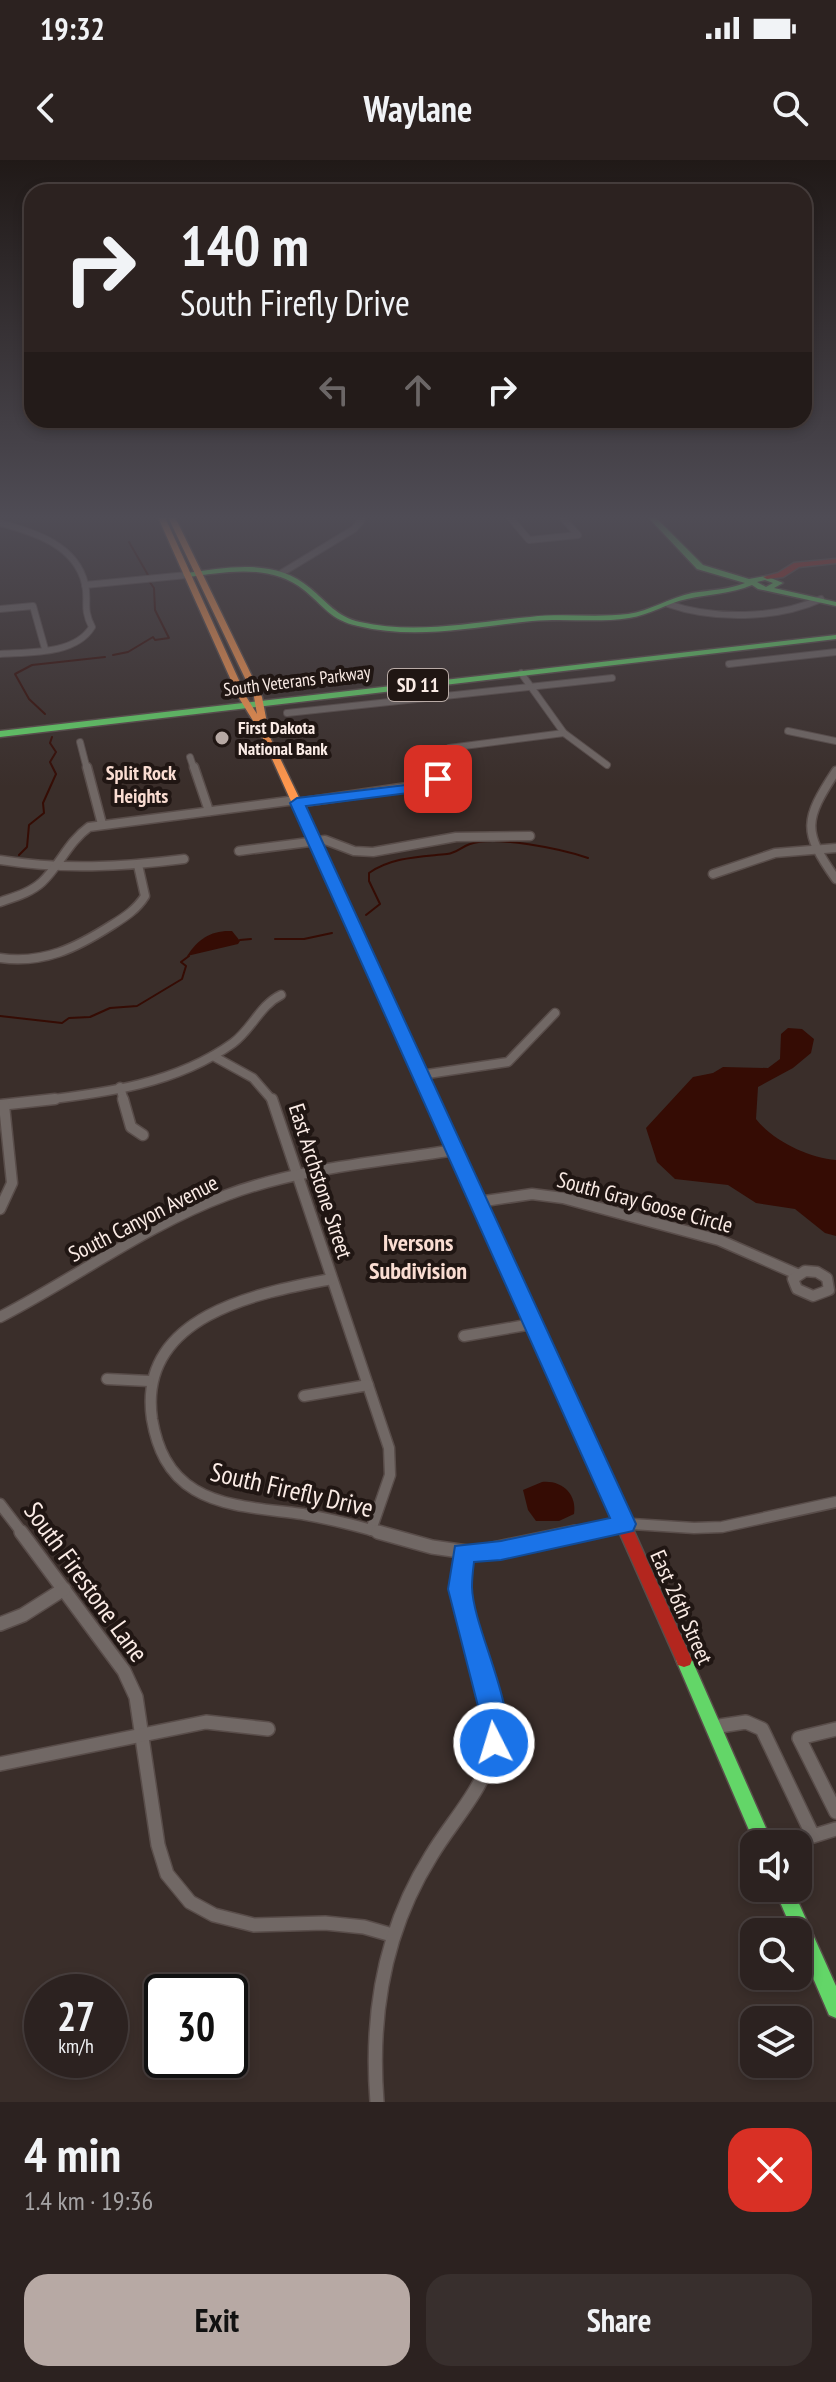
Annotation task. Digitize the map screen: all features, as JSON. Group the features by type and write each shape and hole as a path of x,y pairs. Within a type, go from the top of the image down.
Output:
{"main road":[{"name":"East 26th Street","path":"208,606 624,1524 758,1830"},
{"path":"321,606 335,616 355,624 396,632 556,617 623,617 662,606"},
{"name":"South Veterans Parkway","path":"0,734 836,631"},
{"name":"South Veterans Parkway","path":"0,727 836,637"},
{"path":"789,1902 836,2008"}],"street":[{"path":"0,609 33,606 45,649"},
{"path":"0,654 68,645 90,634 92,627 82,611 83,606"},
{"path":"673,606 692,612 715,614 805,606"},
{"path":"729,664 836,652"},
{"path":"521,673 564,733 607,765"},
{"path":"287,713 612,678"},
{"path":"788,731 836,741"},
{"path":"0,902 31,890 82,831 102,824 428,784 441,775 435,758 449,748 564,733"},
{"path":"80,742 102,824"},
{"path":"190,757 209,811"},
{"path":"836,771 813,820 811,836 836,879"},
{"path":"239,851 331,841 354,851 373,852 456,837 530,836"},
{"path":"713,874 763,856 836,848"},
{"path":"0,860 52,868 138,865 184,859"},
{"path":"0,958 38,960 66,954 130,913 145,896 138,865"},
{"path":"0,1209 12,1183 2,1105 120,1087 173,1074 213,1056 245,1034 270,1000 281,995"},
{"path":"421,1075 508,1062 555,1013"},
{"name":"East Archstone Street","path":"213,1056 253,1078 271,1096 368,1385 391,1461 382,1501 371,1530"},
{"path":"120,1087 131,1127 143,1135"},
{"name":"South Canyon Avenue","path":"0,1317 193,1210 238,1191 297,1177 455,1150"},
{"name":"South Gray Goose Circle","path":"478,1202 532,1194 563,1198 719,1240 797,1274"},
{"path":"107,1379 149,1381 174,1339 207,1315 264,1292 332,1279"},
{"path":"464,1336 532,1324"},
{"name":"South Firefly Drive","path":"149,1381 148,1411 157,1444 167,1464 189,1487 212,1497 371,1530 463,1553 501,1551 624,1524 724,1527 836,1502"},
{"path":"304,1396 368,1385"},
{"name":"South Firestone Lane","path":"0,1504 124,1671 136,1697 158,1845 167,1874 190,1902 214,1915 254,1925 325,1923 364,1927 392,1935"},
{"path":"377,2102 375,2016 392,1935 403,1902 476,1785 494,1743 493,1718 460,1589 463,1553"},
{"path":"0,1624 23,1615 64,1589"},
{"path":"0,1764 206,1722 268,1729"},
{"path":"713,1727 746,1722 762,1729 813,1836 836,1829"},
{"path":"836,1729 799,1738 836,1812"}],"shaded area":[{"path":"232,931 240,941 238,944 187,956 206,937"},
{"path":"788,1028 802,1029 814,1039 811,1053 793,1068 758,1087 756,1119 792,1147 836,1160 836,1236 825,1233 795,1209 756,1203 728,1185 675,1179 657,1162 646,1128 693,1077 713,1073 723,1067 768,1068 780,1059 781,1034"},
{"path":"542,1482 556,1483 567,1490 573,1500 574,1514 559,1521 536,1521 528,1510 523,1490"}],"waterway":[{"path":"113,655 128,652 153,637 155,640 169,638 155,606"},
{"path":"45,714 29,699 15,674 32,665 105,657"},
{"path":"19,855 27,847 29,825 44,813 43,803 56,774 50,762 56,752 50,743 52,737"},
{"path":"366,915 380,904 369,881 369,873 396,861 450,853 470,844 495,841 546,847 588,858"},
{"path":"275,939 304,939 332,933"},
{"path":"240,940 251,939"},
{"path":"0,1016 62,1023 69,1018 90,1017 110,1008 137,1006 182,979 186,966 181,962 189,956"}],"traffic: fast":[{"path":"324,606 339,618 357,624 406,630 556,617 629,616 659,606"},
{"path":"0,734 836,637"},
{"path":"300,810 548,1356"},
{"path":"684,1660 758,1830"},
{"path":"789,1902 836,2008"}],"traffic: slow":[{"path":"201,606 243,698 264,732 300,810"},
{"path":"214,606 258,697 263,723"}],"traffic: jam":[{"path":"548,1356 684,1660"}],"place":[{"name":"First Dakota National Bank","path":"222,738"}],"district":[{"name":"Split Rock Heights","path":"141,784"},
{"name":"Iversons Subdivision","path":"418,1257"}],"route":[{"path":"438,779 416,787 297,803 624,1524 501,1551 463,1553 460,1589 493,1718 494,1743"}]}
